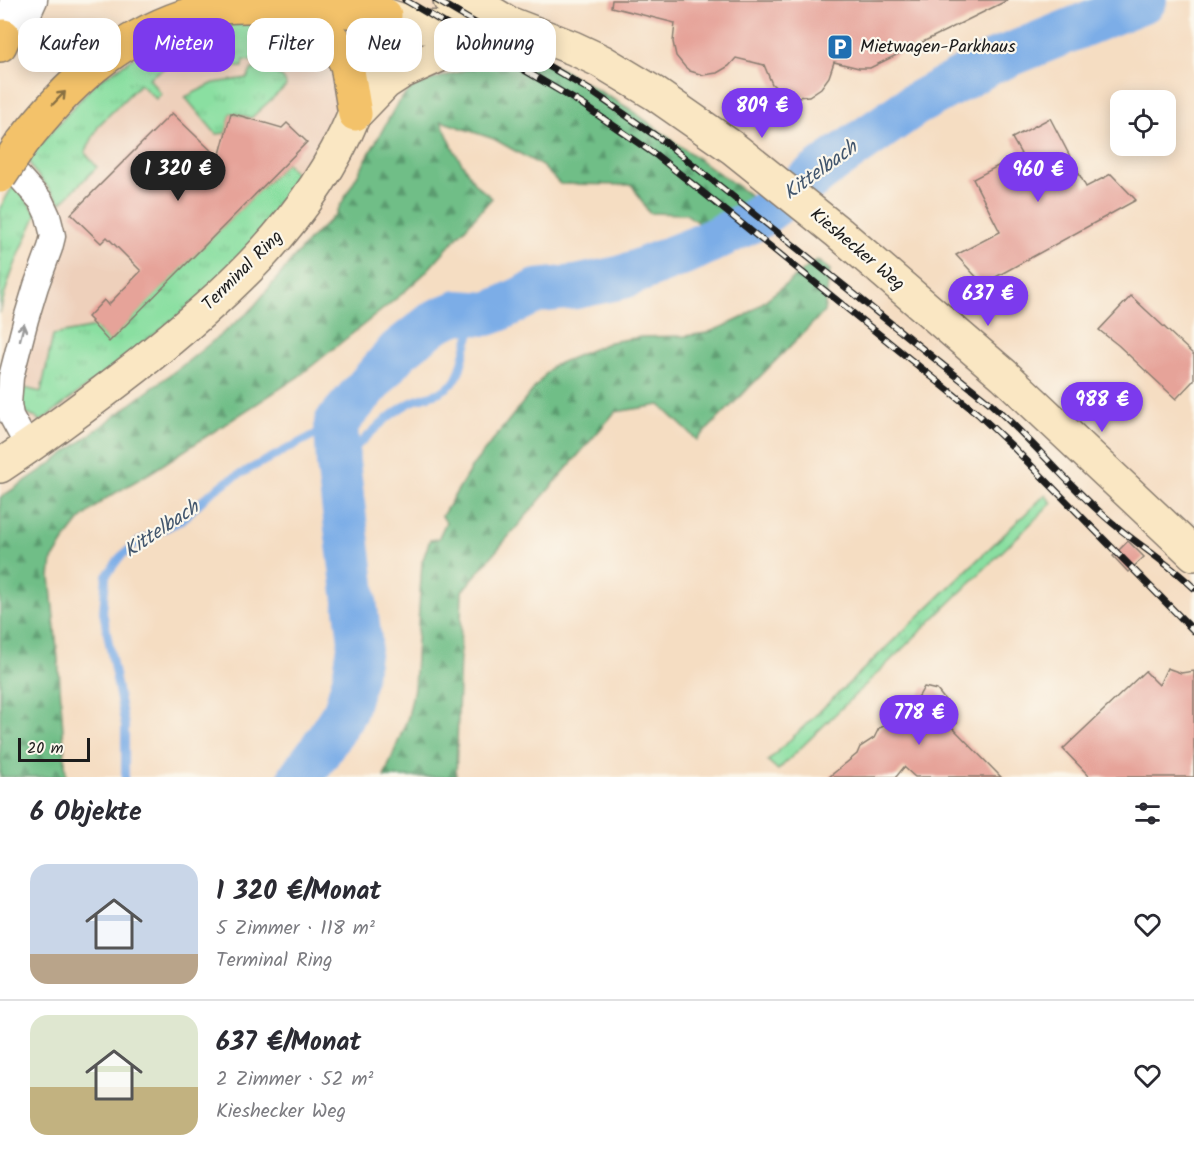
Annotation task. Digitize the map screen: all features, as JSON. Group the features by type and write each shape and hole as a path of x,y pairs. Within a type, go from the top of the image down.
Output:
{"highway":[{"path":"0,177 11,153 63,94 108,56 157,26 207,9 238,6 334,9 394,5"},
{"path":"292,7 315,18 336,43 346,65 355,114"}],"street":[{"path":"2,41 12,0"},
{"path":"2,41 30,11 35,0"},
{"name":"Kieshecker Weg","path":"450,0 485,9 490,18"},
{"name":"Kieshecker Weg","path":"394,5 422,27 434,27"},
{"name":"Terminal Ring","path":"0,466 87,405 171,339 259,259 290,222 329,166 355,114 394,5"},
{"name":"Kieshecker Weg","path":"556,42 601,61 654,93 733,148 875,264 1004,375 1194,555"},
{"path":"355,114 393,77 434,57"},
{"path":"11,153 14,171 41,201 53,236 10,377 11,416 28,447"}],"shaded area":[{"path":"247,37 247,72 333,72 346,113 321,164 44,432 26,427 16,413 15,377 57,245 13,163 103,72 121,72 121,54 125,50 133,49 133,72 235,72 235,38"}],"green space":[{"path":"235,21 247,21 247,60 244,60 243,67 235,67"},
{"path":"133,58 133,72 159,72 149,78 161,94 156,99 140,84 99,125 85,153 97,167 61,203 33,170 28,158 96,82 112,72 121,72 121,66"},
{"path":"556,67 630,109 761,203 709,231 686,214 649,213 632,185 560,184 542,166 494,139 441,121 455,152 475,184 492,198 425,273 298,377 153,471 105,499 80,520 52,560 50,577 66,777 0,777 0,498 52,463 187,362 250,311 307,242 335,215 397,104 410,89 424,82 459,72 556,72"},
{"path":"250,72 268,72 282,77 286,86 251,118 231,113 226,133 216,134 185,97 214,83 247,78"},
{"path":"286,163 304,182 219,285 40,422 23,411 20,403 20,387 41,392 53,335 95,327 109,341"},
{"path":"14,184 37,214 11,275 0,313 0,208"},
{"path":"817,260 830,270 824,312 697,440 660,405 615,412 462,591 456,777 384,777 408,717 414,688 422,562 430,540 438,539 446,522 442,516 473,465 552,366 610,342 641,337 707,333 727,325 744,317"},
{"path":"1045,495 1052,503 778,770 768,761"}],"building":[{"name":"Mietwagen-Parkhaus","path":"612,0 1008,0 870,68 859,68 834,62 829,77 821,88 809,96 795,97 782,93 772,84 764,65 736,58 729,66 717,73 703,75 690,71 676,56 673,42 675,23 611,7"},
{"path":"172,113 219,158 231,113 282,128 287,123 307,142 109,342 88,317 104,300 108,305 141,271 107,237 101,243 71,214"},
{"path":"1050,118 1086,187 1111,174 1136,200 983,284 956,255 1000,232 973,179 1021,154 1012,138"},
{"path":"1131,296 1194,355 1194,380 1176,399 1099,330"},
{"path":"1128,541 1144,557 1128,572 1113,556"},
{"path":"1167,668 1181,673 1194,671 1194,777 1090,777 1063,749 1145,671 1159,685"},
{"path":"924,687 937,690 949,705 950,715 957,723 951,726 1001,777 915,777 904,767 896,777 829,777 857,754 860,747 874,738 879,728 896,719 905,706 919,696"}],"waterway":[{"name":"Kittelbach","path":"300,777 345,711 354,679 360,641 338,463 336,423 398,351 436,321 458,312 487,314 537,291 576,287 623,277 696,248 754,220 914,105 990,63 1145,0"},
{"name":"Kittelbach","path":"338,463 398,410 448,388 459,373 472,332 487,314"},
{"name":"Kittelbach","path":"125,777 125,726 103,612 106,576 120,557 139,541 181,521 207,496 229,480 336,423"}],"railway":[{"path":"405,0 582,104 656,155 700,190 978,414 1194,631"},
{"path":"436,0 591,91 666,143 990,403 1101,513 1194,588"}],"place":[{"name":"Mietwagen-Parkhaus","path":"840,47"}]}
